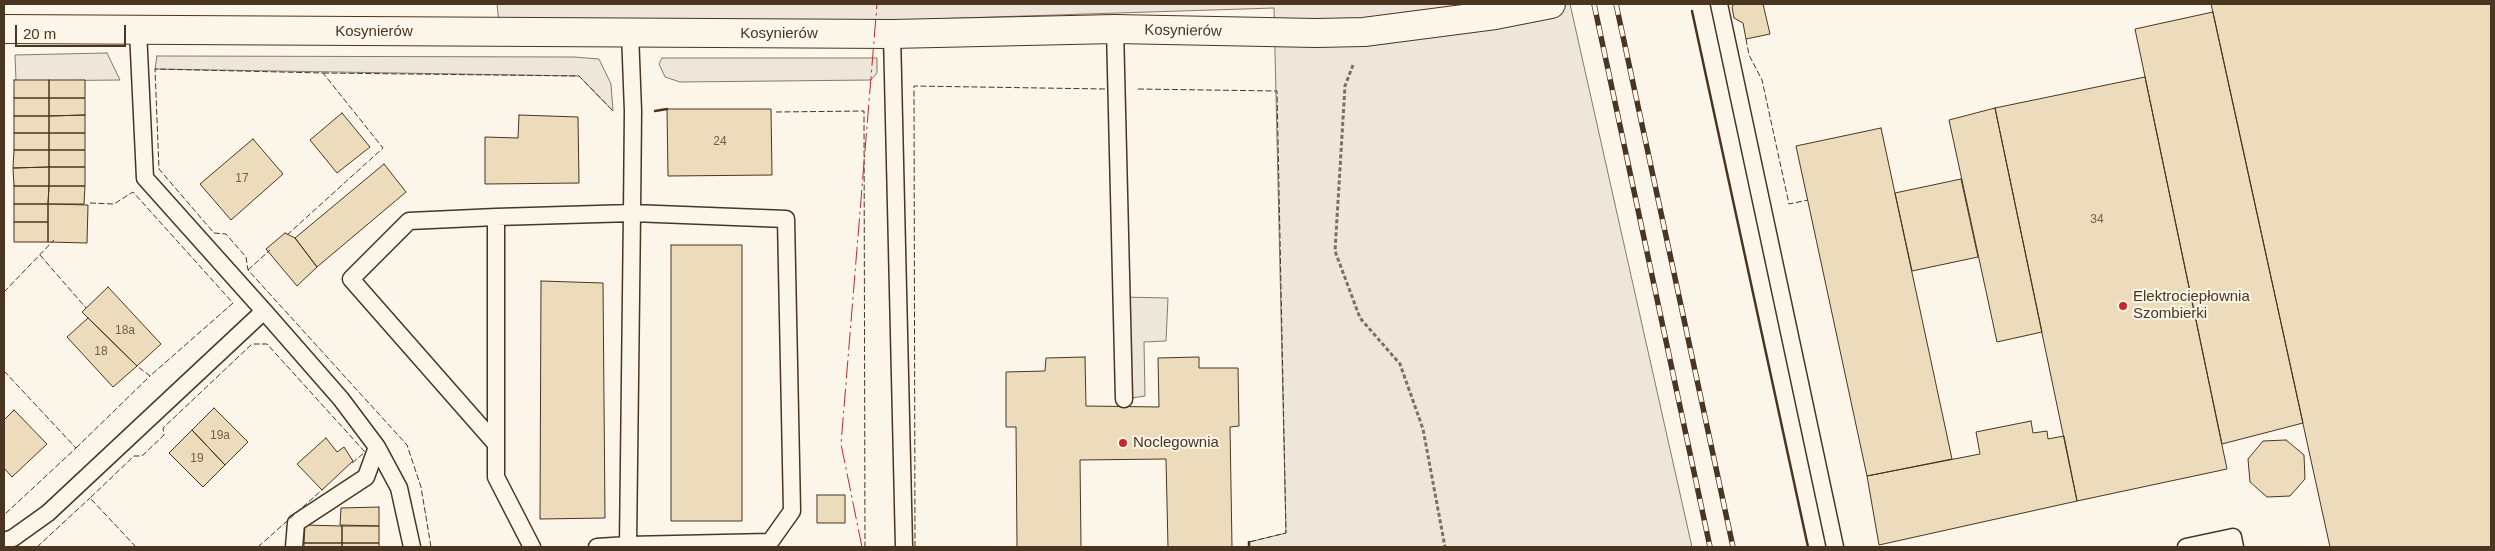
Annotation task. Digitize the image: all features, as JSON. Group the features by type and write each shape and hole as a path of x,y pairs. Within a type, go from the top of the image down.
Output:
{"street":[{"name":"Kosynierów","path":"4,29 892,34 1115,30 1364,32 1495,14 1551,4"}],"lane":[{"path":"1719,4 1835,547"},
{"path":"1115,30 1124,399"},
{"path":"138,31 145,178 341,399 377,447 399,488 412,547"},
{"path":"628,545 633,110 630,33"},
{"path":"892,34 904,547"},
{"path":"496,444 351,279 409,221 632,213 786,219 792,510 770,542 597,547"},
{"path":"496,217 496,477 532,547"},
{"path":"4,541 13,538 48,513 264,311"},
{"path":"294,547 296,523 366,477 377,447"},
{"path":"2186,547 2233,537 2235,547"}],"path":[{"path":"1364,32 1346,86 1335,251 1360,318 1400,364 1423,429 1445,547"}],"shaded area":[{"path":"497,4 1570,4 1692,547 1249,547 1249,542 1286,533 1274,8 930,19 908,34 500,33"},
{"path":"107,53 120,80 16,81 15,55"},
{"path":"157,56 574,57 599,59 611,84 613,111 579,76 155,69"},
{"path":"662,58 877,58 877,73 871,80 680,82 665,77 659,64"},
{"path":"1122,297 1168,298 1166,341 1144,342 1145,396 1124,399"}],"building":[{"path":"1734,4 1763,4 1770,34 1746,39 1743,23 1734,18 1732,7"},
{"path":"2211,4 2491,4 2491,547 2330,547"},
{"path":"2213,12 2303,423 2222,444 2135,29"},
{"path":"2145,77 2227,469 2077,501 1995,108"},
{"path":"14,80 49,80 49,98 14,98"},
{"path":"49,80 85,80 85,98 49,98"},
{"path":"14,98 49,98 49,116 14,116"},
{"path":"49,98 85,98 85,115 49,116"},
{"path":"1995,108 2042,332 1997,342 1949,120"},
{"path":"667,109 771,109 772,175 668,176"},
{"path":"342,113 370,147 337,173 310,140"},
{"path":"85,115 85,133 49,133 49,116"},
{"path":"519,115 578,117 579,183 485,184 485,137 518,138"},
{"path":"14,116 49,116 49,133 14,133"},
{"path":"1881,128 1952,459 1867,476 1796,146"},
{"path":"14,133 49,133 49,150 14,150"},
{"path":"49,133 85,133 85,150 49,150"},
{"path":"253,139 283,174 231,220 200,184"},
{"path":"14,150 49,150 49,167 13,168"},
{"path":"49,150 85,150 85,167 49,167"},
{"path":"384,164 406,192 317,267 295,238"},
{"path":"49,167 85,167 85,186 49,186"},
{"path":"49,167 49,186 14,186 13,168"},
{"path":"1961,179 1978,257 1912,271 1895,193"},
{"path":"14,186 49,186 48,204 14,204"},
{"path":"49,186 85,186 84,204 48,204"},
{"path":"14,204 48,204 48,222 14,222"},
{"path":"48,204 88,205 87,243 48,242"},
{"path":"14,222 48,222 48,242 14,242"},
{"path":"285,233 295,238 317,267 297,286 266,249"},
{"path":"671,245 742,245 742,521 671,521"},
{"path":"541,281 603,283 605,518 540,519"},
{"path":"108,287 161,344 137,366 82,312"},
{"path":"88,318 137,366 113,387 67,337"},
{"name":"Noclegownia","path":"1085,357 1086,406 1159,407 1158,358 1199,357 1199,368 1238,368 1239,426 1230,427 1232,547 1168,547 1166,459 1080,460 1081,547 1017,547 1016,427 1006,427 1006,372 1045,371 1046,358"},
{"path":"214,408 248,442 225,465 192,430"},
{"path":"14,410 47,444 12,477 4,468 4,420"},
{"path":"2031,421 2033,433 2047,431 2048,439 2064,436 2077,501 1879,545 1867,476 1980,454 1976,432"},
{"path":"192,430 225,465 203,487 169,453"},
{"path":"326,438 337,452 344,447 353,461 322,490 297,464"},
{"path":"2286,440 2304,455 2305,479 2290,496 2267,497 2250,482 2248,459 2263,441"},
{"path":"817,495 845,495 845,523 817,523"},
{"path":"379,507 379,526 340,525 341,508"},
{"path":"305,525 342,526 342,543 304,543"},
{"path":"342,526 379,526 379,543 342,543"},
{"path":"304,543 342,543 342,547 304,547"},
{"path":"342,543 379,543 379,547 342,547"}],"railway":[{"path":"1594,4 1710,547"},
{"path":"1616,4 1733,547"}],"fence":[{"path":"1746,39 1749,55 1762,80 1789,204 1808,200"},
{"path":"287,235 383,148 323,73 155,69 159,169 214,233 226,234 246,257 248,270 407,445 421,487 431,547"},
{"path":"323,73 579,76 613,111"},
{"path":"915,547 914,86 1105,89"},
{"path":"1138,89 1277,91 1286,533 1249,542"},
{"path":"776,112 864,111 865,547"},
{"path":"90,203 114,204 133,192 233,303 150,376 137,366"},
{"path":"4,292 54,240"},
{"path":"248,270 270,250"},
{"path":"40,255 86,308"},
{"path":"136,547 90,498 134,456 142,456 164,435 163,428 252,344 267,344 365,452 351,464"},
{"path":"4,371 76,448 4,515"},
{"path":"76,448 150,376"},
{"path":"258,547 323,489"},
{"path":"37,547 90,498"}],"wall":[{"path":"1692,11 1808,547"},
{"path":"655,111 667,109"},
{"path":"1249,542 1249,547"}],"power":[{"path":"862,547 841,444 877,4"}],"place":[{"name":"Elektrociepłownia Szombierki","path":"2123,306"},
{"name":"Noclegownia","path":"1123,443"}]}
